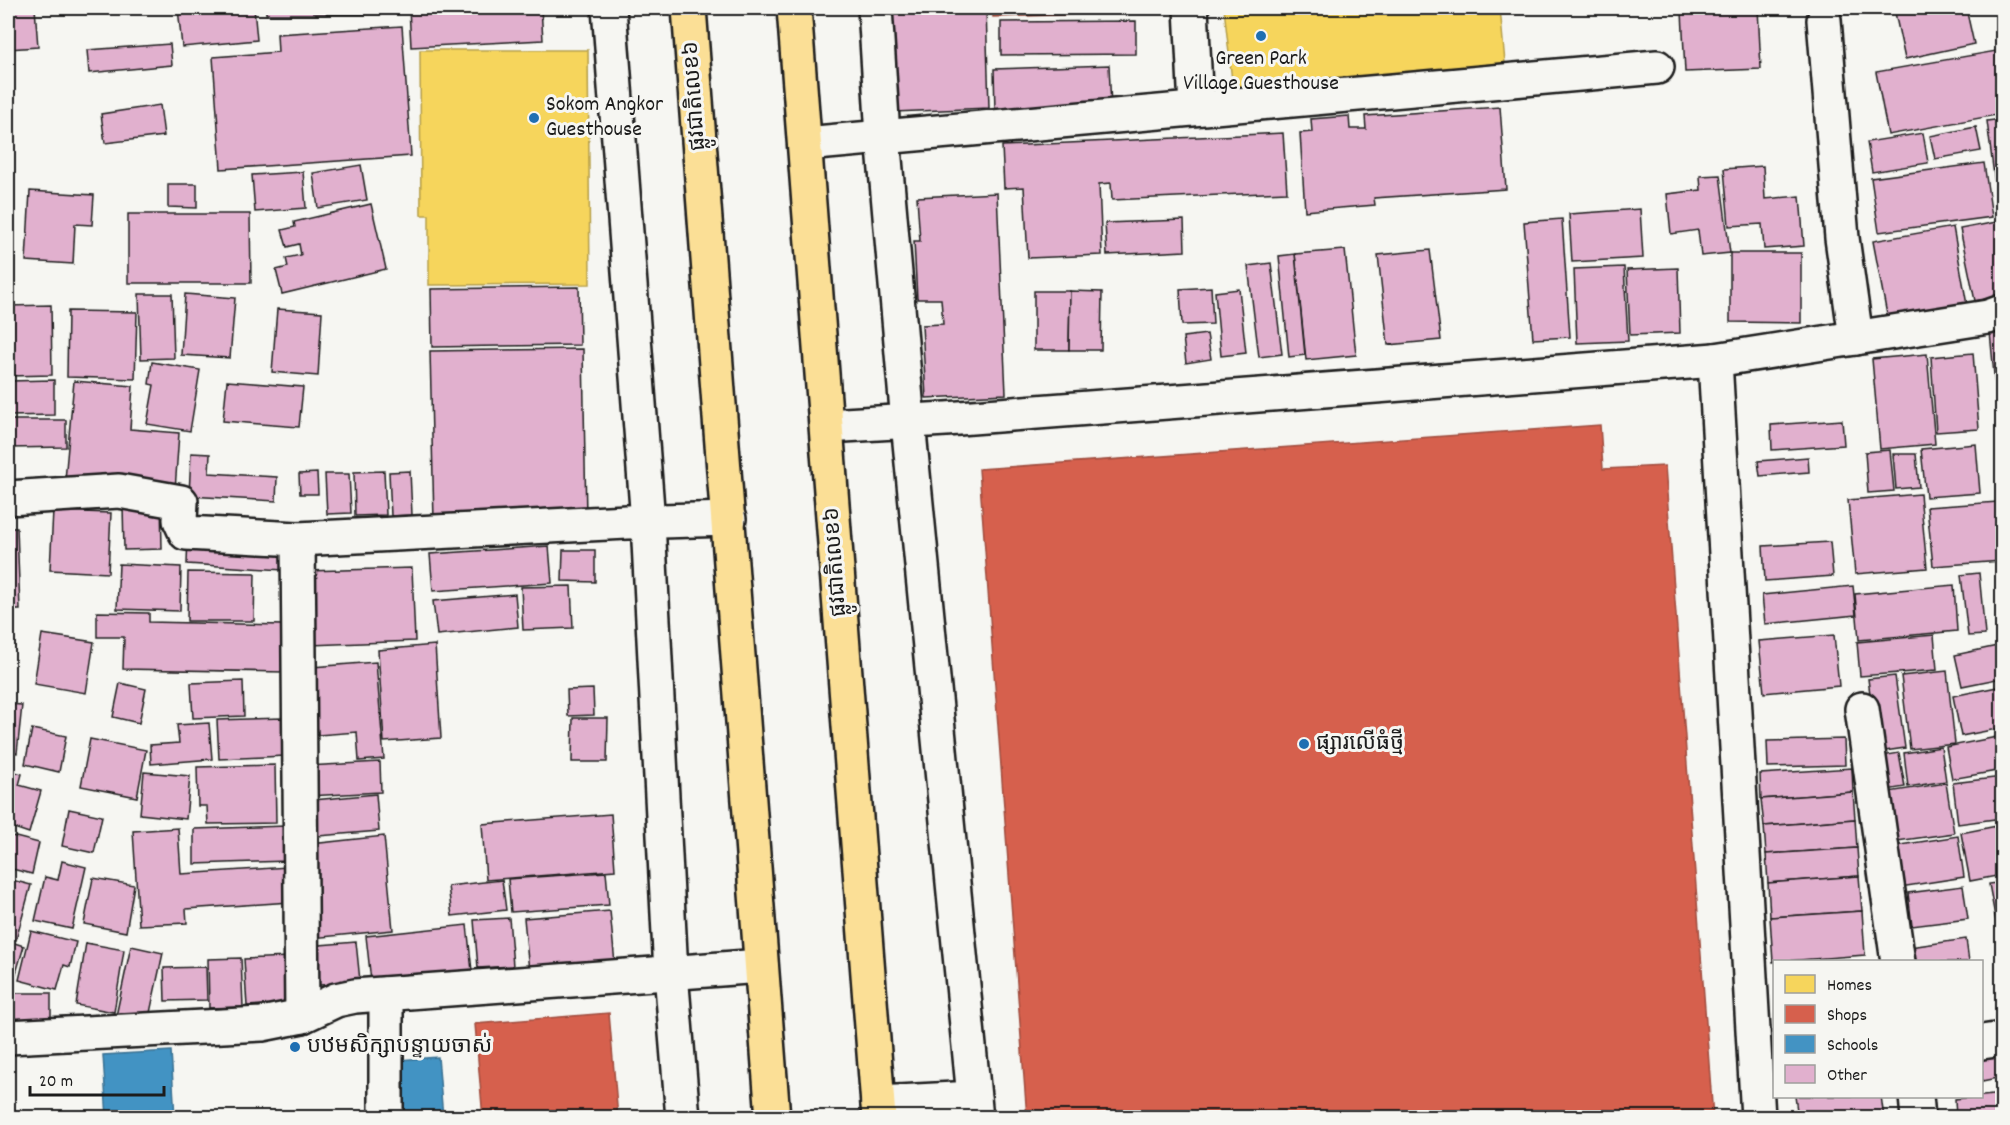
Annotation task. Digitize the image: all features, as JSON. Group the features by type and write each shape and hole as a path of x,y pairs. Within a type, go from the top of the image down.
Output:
{"main road":[{"name":"ផ្លូវជាតិលេខ៦","path":"689,8 773,1118"},
{"name":"ផ្លូវជាតិលេខ៦","path":"794,8 879,1110"}],"street":[{"path":"609,8 648,522 671,973 683,1118"},
{"path":"875,8 883,136 908,422 975,1108 879,1110"},
{"path":"1191,8 1196,108"},
{"path":"1824,20 1842,238 1856,338"},
{"path":"805,144 1657,67"},
{"path":"827,426 908,422 1715,360 1988,317 2002,312"},
{"path":"1715,360 1763,1097"},
{"path":"8,498 119,491 181,502 180,520 186,533 298,539 729,519"},
{"path":"298,539 302,1016"},
{"path":"1862,709 1898,960"},
{"path":"8,1037 262,1024 302,1016 336,1000 355,996 761,966"},
{"path":"386,994 387,1118"},
{"path":"1983,1042 2002,1039"},
{"path":"1916,1098 1918,1118"}],"building: Homes":[{"path":"1224,8 1500,8 1505,63 1233,90"},
{"path":"420,50 588,50 590,284 429,285 429,215 421,215"}],"building: Shops":[{"path":"993,8 1080,8 1081,14 993,17"},
{"name":"ផ្សារលើធំថ្មី","path":"1600,425 1603,469 1665,466 1713,1118 1027,1118 979,469"},
{"path":"609,1013 618,1118 483,1118 475,1024"}],"building: Schools":[{"path":"171,1051 175,1118 107,1118 103,1055"},
{"path":"438,1057 443,1118 404,1118 399,1060"}],"building: Other":[{"path":"8,8 35,8 38,47 8,49"},
{"path":"178,8 254,8 257,40 182,47"},
{"path":"266,8 388,8 388,14 266,14"},
{"path":"409,8 541,8 543,40 411,47"},
{"path":"890,8 986,8 989,108 894,112"},
{"path":"1758,8 1761,69 1685,72 1682,11"},
{"path":"1894,8 1966,8 1974,44 1905,59"},
{"path":"1136,21 1136,54 1001,55 1001,22"},
{"path":"402,26 411,156 221,169 213,57 278,52 277,34"},
{"path":"170,44 172,65 89,73 87,50"},
{"path":"1996,51 2002,90 2002,114 1888,135 1876,72"},
{"path":"1109,65 1111,107 995,112 994,69"},
{"path":"160,105 164,136 105,143 101,114"},
{"path":"1500,107 1506,189 1374,198 1375,205 1305,211 1300,133 1312,132 1311,119 1349,116 1350,129 1366,129 1365,116"},
{"path":"2002,119 2002,215 1999,215 1987,121"},
{"path":"1976,127 1981,151 1935,159 1930,136"},
{"path":"1283,133 1287,192 1112,200 1111,183 1099,184 1102,255 1028,258 1024,187 1004,188 1002,146"},
{"path":"1923,133 1928,163 1872,172 1867,142"},
{"path":"1984,163 1992,217 1879,232 1871,178"},
{"path":"361,165 367,200 318,208 313,173"},
{"path":"1763,166 1765,199 1800,196 1804,246 1764,249 1762,224 1729,226 1724,169"},
{"path":"303,172 306,208 255,212 252,175"},
{"path":"1720,175 1730,253 1701,256 1698,230 1671,234 1667,194 1701,190 1700,176"},
{"path":"168,184 197,184 197,208 168,207"},
{"path":"30,191 94,195 92,225 75,224 73,264 26,261"},
{"path":"997,193 1006,394 926,398 922,325 943,324 941,299 917,299 914,241 920,241 917,197"},
{"path":"371,204 386,269 282,294 276,270 288,267 286,258 301,255 299,244 287,247 282,230 295,227 294,222"},
{"path":"1640,209 1643,258 1572,262 1569,214"},
{"path":"128,214 250,214 251,283 128,283"},
{"path":"1562,219 1570,337 1533,339 1524,222"},
{"path":"1184,220 1185,251 1107,255 1105,223"},
{"path":"2002,221 2002,296 1975,301 1960,229"},
{"path":"1953,227 1967,305 1888,320 1873,241"},
{"path":"1345,250 1356,355 1306,360 1295,254"},
{"path":"1430,250 1441,340 1388,345 1378,255"},
{"path":"1730,253 1801,253 1801,323 1730,322"},
{"path":"1295,254 1305,355 1289,357 1279,256"},
{"path":"1271,263 1282,354 1259,357 1248,266"},
{"path":"1624,267 1628,341 1577,343 1574,269"},
{"path":"1678,268 1680,333 1630,335 1627,270"},
{"path":"579,287 580,345 432,347 431,289"},
{"path":"1211,287 1213,324 1182,325 1180,289"},
{"path":"1239,289 1246,353 1221,356 1215,292"},
{"path":"1034,291 1070,291 1069,350 1034,350"},
{"path":"1070,291 1102,292 1101,350 1069,350"},
{"path":"139,294 172,294 174,358 141,359"},
{"path":"185,294 235,298 230,358 181,355"},
{"path":"51,305 52,375 8,376 8,306"},
{"path":"277,309 322,312 318,376 272,372"},
{"path":"68,311 137,312 135,379 67,377"},
{"path":"2002,330 2002,429 1999,429 1990,332"},
{"path":"1207,334 1211,359 1186,363 1183,337"},
{"path":"583,349 586,518 434,521 430,351"},
{"path":"1973,353 1979,429 1936,432 1931,357"},
{"path":"1927,354 1935,444 1880,449 1872,359"},
{"path":"152,362 200,370 190,431 147,424 154,385 149,384"},
{"path":"54,380 54,415 8,416 8,381"},
{"path":"74,381 133,386 130,429 179,433 175,490 65,480"},
{"path":"227,381 303,387 299,427 223,421"},
{"path":"8,420 66,420 66,447 8,448"},
{"path":"1842,420 1844,445 1772,450 1771,425"},
{"path":"1976,444 1980,493 1926,497 1921,449"},
{"path":"1890,450 1894,491 1868,493 1865,452"},
{"path":"191,453 210,454 209,473 277,477 276,501 189,496"},
{"path":"1893,454 1916,454 1919,487 1896,489"},
{"path":"1808,457 1809,472 1760,476 1758,461"},
{"path":"384,471 386,515 355,516 354,472"},
{"path":"410,471 412,515 391,516 389,472"},
{"path":"317,473 318,494 300,494 299,474"},
{"path":"325,474 349,474 351,513 327,514"},
{"path":"1920,494 1927,568 1855,574 1848,500"},
{"path":"1998,502 2002,561 1933,566 1927,507"},
{"path":"161,504 162,549 124,550 123,505"},
{"path":"53,511 111,513 108,573 50,570"},
{"path":"8,528 17,528 20,610 8,610"},
{"path":"188,534 286,539 284,570 187,564"},
{"path":"1830,542 1833,576 1765,581 1763,546"},
{"path":"549,546 552,583 433,591 430,554"},
{"path":"563,550 595,550 595,582 562,581"},
{"path":"119,564 181,567 180,611 117,609"},
{"path":"412,568 415,641 310,645 307,571"},
{"path":"188,572 255,573 254,621 187,621"},
{"path":"1979,573 1985,635 1968,636 1961,575"},
{"path":"1954,585 1957,631 1859,640 1855,594"},
{"path":"571,586 573,628 523,630 521,587"},
{"path":"1853,586 1856,615 1765,624 1762,595"},
{"path":"515,594 518,627 437,635 433,601"},
{"path":"97,612 149,613 149,622 283,625 283,672 123,669 124,637 97,637"},
{"path":"42,634 94,642 86,693 34,684"},
{"path":"1834,635 1839,686 1764,693 1759,641"},
{"path":"1934,635 1937,670 1860,676 1857,642"},
{"path":"435,645 441,738 384,742 378,650"},
{"path":"2002,645 2002,678 1962,686 1955,655"},
{"path":"376,662 384,759 359,761 357,732 318,735 312,667"},
{"path":"1947,671 1955,744 1910,749 1901,676"},
{"path":"1895,676 1905,748 1878,752 1868,679"},
{"path":"243,681 244,716 193,718 191,683"},
{"path":"120,683 146,689 139,723 113,717"},
{"path":"2002,686 2002,728 1961,736 1953,696"},
{"path":"593,689 594,715 568,716 567,690"},
{"path":"8,704 22,705 17,753 8,752"},
{"path":"283,718 285,756 219,759 217,720"},
{"path":"573,718 608,718 607,762 572,762"},
{"path":"209,723 212,759 151,764 150,745 179,743 177,725"},
{"path":"32,729 66,736 59,772 25,764"},
{"path":"2002,736 2002,770 1952,779 1946,747"},
{"path":"90,739 146,750 137,797 81,786"},
{"path":"1844,739 1845,765 1768,767 1767,741"},
{"path":"1941,747 1946,781 1908,787 1904,753"},
{"path":"1899,753 1905,787 1881,791 1876,757"},
{"path":"380,762 381,792 308,796 307,766"},
{"path":"275,765 276,823 208,824 207,806 198,806 197,767"},
{"path":"1852,768 1853,792 1761,799 1760,774"},
{"path":"8,770 22,774 19,785 41,791 29,833 8,826"},
{"path":"144,772 190,776 186,819 140,814"},
{"path":"2002,777 2002,818 1958,824 1953,783"},
{"path":"1946,783 1954,833 1890,842 1882,793"},
{"path":"1853,792 1855,819 1764,826 1761,799"},
{"path":"376,794 379,831 306,837 303,801"},
{"path":"69,809 102,816 94,853 62,846"},
{"path":"611,814 615,870 486,880 482,824"},
{"path":"1855,819 1857,848 1766,854 1764,826"},
{"path":"2002,825 2002,875 1970,881 1961,833"},
{"path":"287,826 289,861 194,864 194,829"},
{"path":"178,828 181,874 288,867 290,902 186,909 187,923 139,925 133,831"},
{"path":"8,835 39,843 32,874 8,868"},
{"path":"384,836 393,930 312,938 302,845"},
{"path":"1958,836 1964,877 1894,888 1888,847"},
{"path":"1857,848 1859,876 1768,883 1766,854"},
{"path":"62,861 86,867 72,929 35,921 45,877 58,880"},
{"path":"606,872 609,905 511,912 508,879"},
{"path":"1859,876 1862,911 1770,917 1768,883"},
{"path":"93,878 134,885 126,932 84,924"},
{"path":"8,879 31,885 16,940 8,938"},
{"path":"502,880 506,910 452,916 448,886"},
{"path":"2002,882 2002,954 1989,884"},
{"path":"1963,886 1968,919 1912,926 1908,893"},
{"path":"610,911 615,964 529,971 524,918"},
{"path":"1862,911 1865,955 1773,960 1773,962 1770,917"},
{"path":"509,918 513,966 478,968 474,920"},
{"path":"467,925 472,971 371,981 366,936"},
{"path":"31,931 76,942 70,967 64,965 57,990 19,980"},
{"path":"1966,939 1969,960 1905,960 1903,948"},
{"path":"8,941 24,946 14,980 8,979"},
{"path":"356,942 360,981 311,986 307,946"},
{"path":"86,943 124,950 114,1012 76,1005"},
{"path":"131,946 163,953 148,1022 116,1016"},
{"path":"289,957 292,1003 247,1006 244,959"},
{"path":"241,958 243,1007 209,1008 208,959"},
{"path":"206,967 207,1000 165,1001 164,968"},
{"path":"8,993 51,993 51,1029 8,1030"},
{"path":"2002,1052 2002,1077 1983,1081 1983,1055"},
{"path":"2002,1094 2002,1118 1956,1118 1955,1099 1983,1098 1983,1096"},
{"path":"1795,1098 1881,1098 1884,1118 1798,1118"}],"place":[{"name":"Green Park Village Guesthouse","path":"1261,36"},
{"name":"Sokom Angkor Guesthouse","path":"534,118"},
{"name":"ផ្សារលើធំថ្មី","path":"1304,744"},
{"name":"បឋមសិក្សាបន្ទាយចាស់","path":"295,1047"}]}
